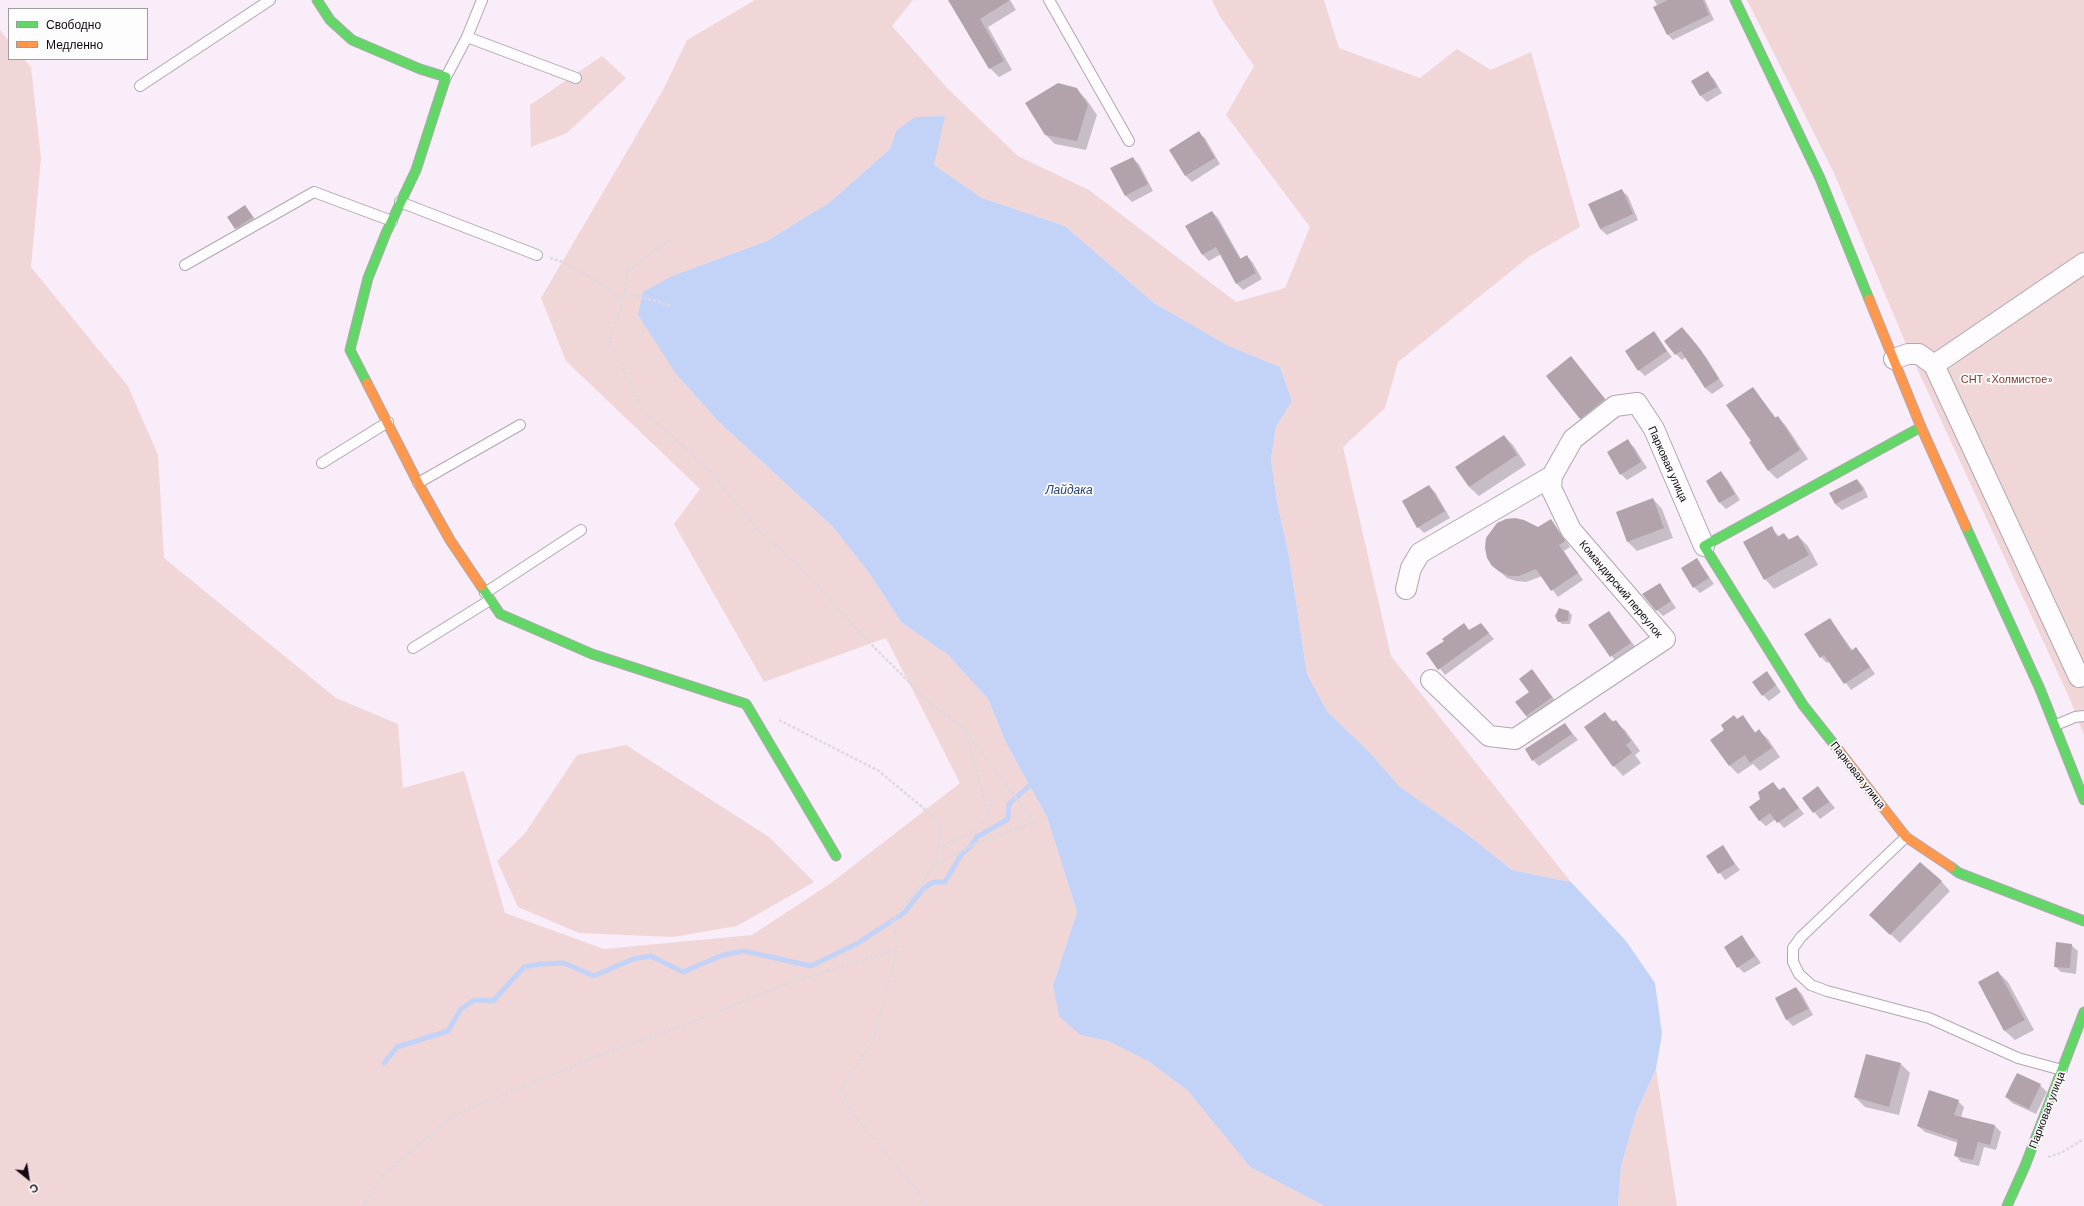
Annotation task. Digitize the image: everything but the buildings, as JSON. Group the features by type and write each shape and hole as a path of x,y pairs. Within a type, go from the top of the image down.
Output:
{"street":[{"path":"317,0 330,20 352,40 420,69 446,77 416,170 400,202 368,278 350,350 418,483 450,540 500,614 592,654 746,704 836,856"},
{"path":"1735,0 1820,178 1921,427 2056,725 2084,800"},
{"path":"1934,365 2082,269"},
{"path":"1894,359 1908,354 1919,354 1934,365 2079,677"},
{"name":"Парковая улица","path":"1552,476 1573,439 1614,406 1637,403 1654,429 1704,546 1803,704 1906,837 1959,873 2084,921"},
{"path":"1704,546 1921,427"},
{"path":"1406,589 1411,568 1420,552 1552,476"},
{"name":"Командирский переулок","path":"1431,680 1489,736 1515,739 1664,639 1571,530 1551,488 1552,476"},
{"name":"Парковая улица","path":"2007,1206 2025,1166 2084,1012"}],"lane":[{"path":"140,86 270,0"},
{"path":"446,77 467,36 482,0"},
{"path":"1049,0 1129,141"},
{"path":"467,36 576,78"},
{"path":"185,265 314,192 392,221"},
{"path":"400,202 537,255"},
{"path":"322,463 388,422"},
{"path":"418,483 520,425"},
{"path":"413,648 581,530"},
{"path":"2056,725 2075,717 2084,716"},
{"path":"1906,837 1801,937 1793,948 1793,962 1800,974 1811,985 1827,991 1929,1018 2018,1058 2062,1070"}],"path":[{"path":"670,239 628,271 623,300 610,340 642,410 692,453 717,479 757,529 799,566 866,639 932,705 964,729 1034,822 971,846 936,864 894,920 897,949 874,1038 840,1090 854,1115 917,1191 926,1206"},
{"path":"537,255 563,262 599,282 623,300"},
{"path":"624,292 672,306"},
{"path":"774,718 878,772 940,822 936,864"},
{"path":"938,848 978,829 988,813 964,729"},
{"path":"363,1206 382,1176 454,1115 603,1054 690,1023 791,982 897,949"},
{"path":"2025,1166 2061,1153 2084,1139"}],"green space":[{"path":"755,0 913,0 892,26 948,89 1018,156 1089,190 1236,302 1285,288 1310,227 1226,115 1254,66 1219,15 1212,0 1324,0 1339,48 1420,78 1457,49 1491,70 1531,52 1580,227 1530,256 1398,362 1385,408 1343,447 1391,656 1571,882 1512,870 1467,834 1399,786 1371,754 1327,711 1307,674 1289,556 1277,502 1271,459 1276,427 1292,401 1280,367 1227,345 1154,303 1065,226 982,198 934,165 896,131 890,149 830,202 767,241 672,276 676,374 719,422 833,527 869,573 901,622 948,655 988,699 1006,743 1047,817 1077,912 1053,985 1080,1035 1108,1041 1148,1061 1187,1090 1250,1167 1324,1206 0,1206 0,30 8,40 8,60 25,60 31,67 41,158 31,267 128,386 158,455 164,558 336,698 398,724 403,788 464,771 505,913 604,949 752,935 831,883 960,783 886,638 764,682 674,524 700,489 566,361 541,298 663,90 687,40"},
{"name":"СНТ «Холмистое»","path":"1747,0 2084,0 2084,735 2069,697 1909,351 1834,173"},
{"path":"602,56 626,78 567,133 531,147 530,105"},
{"path":"626,745 769,837 814,882 737,926 673,937 579,933 518,907 497,861 526,832 577,755"},
{"path":"1656,1069 1677,1206 1618,1206 1621,1166 1637,1111"}],"water":[{"name":"Лайдака","path":"945,116 934,165 982,198 1065,226 1154,303 1227,345 1280,367 1292,401 1276,427 1271,459 1277,502 1289,556 1307,674 1327,711 1371,754 1399,786 1467,834 1512,870 1571,882 1626,941 1655,983 1662,1034 1656,1069 1637,1111 1621,1166 1618,1206 1324,1206 1250,1167 1187,1090 1148,1061 1108,1041 1080,1035 1059,1016 1053,985 1077,912 1047,817 1006,743 988,699 948,655 901,622 869,573 833,527 719,422 676,374 638,315 643,292 672,276 767,241 830,202 890,149 896,131 915,117"}],"waterway":[{"path":"384,1063 397,1047 448,1031 461,1009 474,1000 493,1001 524,967 541,964 564,963 594,976 633,959 651,956 683,972 723,955 744,951 811,966 858,943 905,912 923,889 933,882 945,882 961,855 971,846 977,837 1008,819 1009,804 1029,786"}],"traffic: fast":[{"path":"317,0 330,20 352,40 420,69 446,77 416,170 386,233 368,278 350,350 367,383"},
{"path":"1735,0 1820,178 1869,299"},
{"path":"1837,748 1803,705 1704,546 1921,427"},
{"path":"1966,527 2040,689 2084,800"},
{"path":"481,586 500,614 592,654 746,704 836,856"},
{"path":"1951,867 1959,873 2084,921"},
{"path":"2007,1206 2025,1166 2084,1012"}],"traffic: slow":[{"path":"1869,299 1921,427 1966,527"},
{"path":"367,383 418,483 450,540 481,586"},
{"path":"1837,748 1906,837 1951,867"}]}
